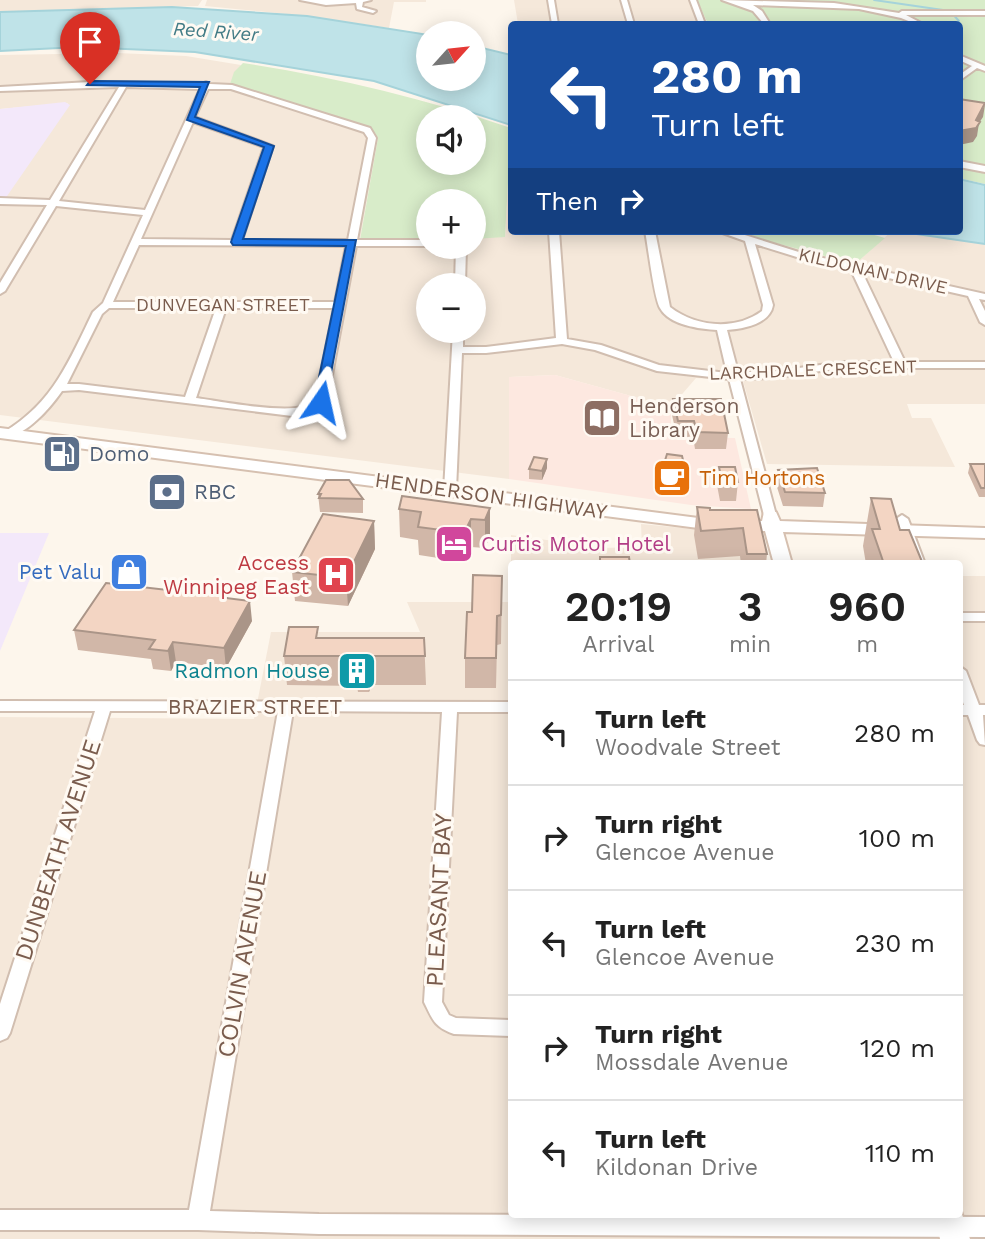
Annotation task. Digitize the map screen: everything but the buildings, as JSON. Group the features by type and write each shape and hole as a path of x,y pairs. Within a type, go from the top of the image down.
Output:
{"main road":[{"name":"HENDERSON HIGHWAY","path":"3,429 27,425 117,442"},
{"name":"HENDERSON HIGHWAY","path":"3,429 618,507 706,524 772,521 904,525 985,533"},
{"path":"772,521 782,560"},
{"name":"HENDERSON HIGHWAY","path":"904,525 985,521"}],"street":[{"path":"303,0 326,3 362,2 373,11"},
{"path":"551,0 554,21"},
{"path":"624,0 630,21"},
{"path":"693,0 701,21"},
{"path":"725,0 754,7 762,13 766,21"},
{"path":"741,3 812,5 898,13 985,13"},
{"path":"754,7 763,4"},
{"path":"898,13 914,21"},
{"path":"963,59 981,67"},
{"path":"963,77 981,67"},
{"path":"0,291 124,84"},
{"path":"27,425 62,388 98,312 107,305 206,84"},
{"path":"0,89 206,84 241,89 367,130 372,138 321,402 315,409 292,413 79,387 62,388"},
{"path":"190,118 269,146 236,242"},
{"path":"963,165 985,169"},
{"path":"0,201 54,203 147,213"},
{"path":"554,235 562,341"},
{"path":"651,235 665,308 680,319 720,327 752,322 764,316 768,309 749,239"},
{"name":"KILDONAN DRIVE","path":"736,235 855,268 985,297"},
{"path":"136,242 416,243"},
{"path":"855,268 901,365"},
{"path":"972,294 985,322"},
{"name":"DUNVEGAN STREET","path":"107,305 339,305"},
{"path":"190,400 222,305"},
{"path":"720,327 772,521"},
{"name":"LARCHDALE CRESCENT","path":"457,350 486,350 531,342 562,341 597,347 627,360 657,368 683,373 735,376 770,375 835,365 985,365"},
{"path":"450,485 457,343"},
{"path":"904,525 917,560"},
{"path":"963,617 985,617"},
{"path":"963,682 985,740"},
{"name":"BRAZIER STREET","path":"0,706 508,707"},
{"name":"DUNBEATH AVENUE","path":"0,1033 104,707"},
{"name":"COLVIN AVENUE","path":"198,1220 286,707"},
{"name":"PLEASANT BAY","path":"450,707 433,1002 442,1020 454,1026 508,1028"},
{"path":"0,1220 985,1227"}],"shaded area":[{"path":"0,0 202,0 198,6 0,12"},
{"path":"207,0 426,2 394,2 389,28 307,16 205,6"},
{"path":"514,0 697,0 707,21 518,21"},
{"path":"117,53 186,56 241,65 230,84 363,126 375,133 378,138 360,240 416,240 416,259 486,259 486,237 505,237 508,182 508,235 745,235 855,264 888,235 921,235 985,244 985,404 907,404 912,418 931,418 955,467 767,464 743,381 696,378 671,407 555,375 510,377 509,479 0,415 0,199 68,103 0,109 0,55"},
{"path":"65,102 70,105 5,199 0,199 0,109"},
{"path":"555,375 671,407 671,437 735,438 751,509 691,505 509,479 509,377"},
{"path":"641,524 757,535 763,560 511,560 511,535 604,548 642,547"},
{"path":"0,533 49,533 0,651"},
{"path":"963,576 985,576 985,1239 0,1239 0,717 254,719 271,632 420,632 407,602 508,602 508,1218 963,1218"}],"green space":[{"path":"697,0 985,0 985,184 963,179 963,21 707,21"},
{"path":"243,63 311,75 436,105 416,105 416,175 486,175 486,120 508,127 505,237 486,238 486,189 416,189 416,240 360,240 378,138 363,126 230,84 234,72"},
{"path":"745,235 874,235 885,238 855,264"}],"water":[{"name":"Red River","path":"172,7 307,16 416,33 416,91 486,91 486,49 508,54 508,124 486,117 486,105 449,105 374,81 195,52 79,47 0,51 0,12"},
{"path":"963,180 985,185 985,244 923,235 963,235"}],"waterway":[{"path":"874,0 950,11 959,21"}],"place":[{"name":"Henderson Library","path":"602,418"},
{"name":"Domo","path":"62,454"},
{"name":"Tim Hortons","path":"672,478"},
{"name":"RBC","path":"167,492"},
{"name":"Curtis Motor Hotel","path":"454,544"},
{"name":"Pet Valu","path":"129,572"},
{"name":"Access Winnipeg East","path":"336,575"},
{"name":"Radmon House","path":"357,671"}],"route":[{"path":"90,84 206,84 190,118 269,146 236,242 352,243 321,402"}]}
